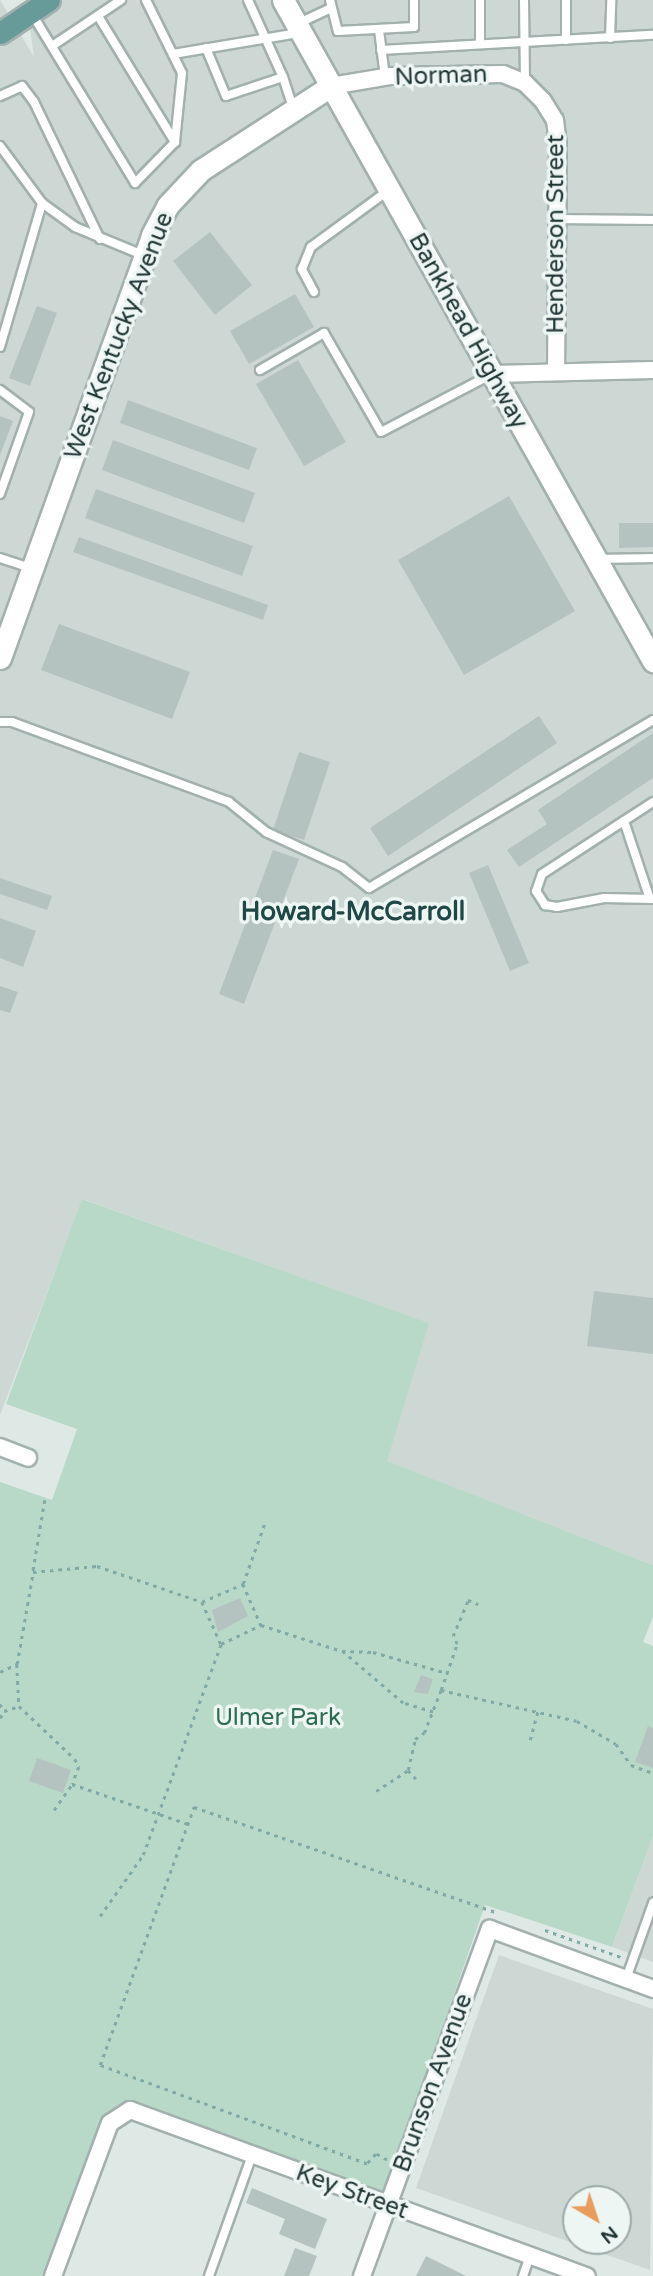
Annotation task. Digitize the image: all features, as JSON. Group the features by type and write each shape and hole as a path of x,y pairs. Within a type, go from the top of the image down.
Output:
{"main road":[{"path":"0,33 49,0"}],"street":[{"name":"Bankhead Highway","path":"283,0 653,661"},
{"name":"Norman","path":"331,86 385,77 503,74 525,83 544,101"},
{"name":"West Kentucky Avenue","path":"0,658 145,256 168,205 188,181 331,86"},
{"name":"Henderson Street","path":"544,101 555,120 558,145 556,370"},
{"path":"492,374 556,370 653,370"},
{"path":"0,1447 28,1458"},
{"name":"Brunson Avenue","path":"362,2276 490,1929 626,1979"},
{"path":"626,1979 653,1989"},
{"name":"Key Street","path":"53,2276 105,2134 119,2114 144,2113 387,2205 587,2276"}],"lane":[{"path":"52,46 121,0"},
{"path":"31,13 135,183 176,142 182,73 146,0"},
{"path":"248,0 268,39 294,110"},
{"path":"173,54 268,39 299,28 331,4 338,31 414,27 414,0"},
{"path":"480,0 480,44"},
{"path":"524,0 525,83"},
{"path":"566,0 566,40"},
{"path":"610,38 611,0"},
{"path":"98,16 176,142"},
{"path":"379,30 385,77"},
{"path":"382,50 653,35"},
{"path":"206,48 226,96 283,77"},
{"path":"0,96 22,86 34,102 100,239"},
{"path":"0,146 42,203 100,239 145,256"},
{"path":"314,292 302,269 311,247 389,190"},
{"path":"0,347 42,203"},
{"path":"558,219 653,220"},
{"path":"260,370 324,333 381,432 492,374"},
{"path":"0,390 29,412 0,494"},
{"path":"0,558 32,569"},
{"path":"595,559 653,558"},
{"path":"0,722 12,722 229,802 266,832 342,867 369,888 653,720"},
{"path":"624,821 651,898 604,898 557,907 545,905 536,891 542,874 653,802"},
{"path":"626,1979 653,1903"},
{"path":"209,2276 252,2155"},
{"path":"523,2276 530,2256"}],"path":[{"path":"45,1500 17,1664 19,1706 75,1759 79,1767 72,1784 54,1810"},
{"path":"261,1625 243,1584 264,1525"},
{"path":"33,1573 97,1566 202,1602 243,1584"},
{"path":"376,1791 408,1770 415,1739 424,1733 447,1673 457,1644 453,1636 468,1600 478,1604"},
{"path":"202,1602 221,1644"},
{"path":"100,1916 143,1855 221,1644 261,1625 342,1651 373,1652 447,1673"},
{"path":"342,1651 403,1703 433,1712"},
{"path":"0,1672 17,1664"},
{"path":"441,1690 577,1721 616,1744 631,1765 653,1773"},
{"path":"0,1704 4,1711"},
{"path":"0,1718 4,1711 19,1706"},
{"path":"530,1740 538,1712"},
{"path":"408,1770 416,1779"},
{"path":"72,1784 188,1824"},
{"path":"100,2065 194,1807 506,1916"},
{"path":"544,1930 624,1958"}],"shaded area":[{"path":"0,0 34,57 26,0 653,0 653,1565 386,1461 428,1323 83,1199 0,1415"},
{"path":"653,1836 653,1962 612,1947"},
{"path":"499,1955 653,2009 650,2270 607,2255 632,2255 632,2185 562,2185 562,2239 416,2188"}],"green space":[{"name":"Ulmer Park","path":"82,1199 429,1323 387,1461 653,1565 653,1617 643,1642 653,1646 653,1836 612,1947 485,1905 383,2199 121,2109 50,2276 0,2276 0,1482 52,1500 77,1429 6,1404"}],"building":[{"path":"210,232 252,285 215,315 173,261"},
{"path":"295,294 314,327 249,364 230,331"},
{"path":"37,306 57,313 30,386 9,378"},
{"path":"298,360 346,442 304,466 256,384"},
{"path":"128,400 257,448 249,470 120,423"},
{"path":"0,416 13,421 0,455"},
{"path":"113,440 255,493 244,523 102,470"},
{"path":"96,489 253,546 242,576 85,518"},
{"path":"509,496 575,611 464,675 398,560"},
{"path":"619,523 653,523 653,547 619,548"},
{"path":"79,537 268,605 263,620 73,552"},
{"path":"59,624 190,672 172,719 41,670"},
{"path":"539,716 557,743 388,856 370,828"},
{"path":"653,733 653,778 519,867 507,850 547,824 538,810"},
{"path":"299,752 330,762 304,840 273,830"},
{"path":"273,850 299,859 244,1004 219,994"},
{"path":"488,865 529,963 510,971 469,873"},
{"path":"0,878 52,896 47,910 0,894"},
{"path":"0,918 36,931 23,967 0,958"},
{"path":"0,986 18,992 10,1013 0,1010"},
{"path":"594,1291 653,1298 653,1354 587,1346"},
{"path":"240,1598 248,1616 218,1632 212,1610"},
{"path":"421,1675 433,1679 428,1694 414,1692"},
{"path":"648,1726 653,1728 653,1768 635,1762"},
{"path":"37,1758 71,1770 63,1793 29,1781"},
{"path":"252,2188 327,2219 315,2249 279,2234 285,2219 246,2203"},
{"path":"295,2248 317,2256 309,2276 284,2276"},
{"path":"426,2256 466,2276 416,2276"}],"district":[{"name":"Howard-McCarroll","path":"353,912"}]}
